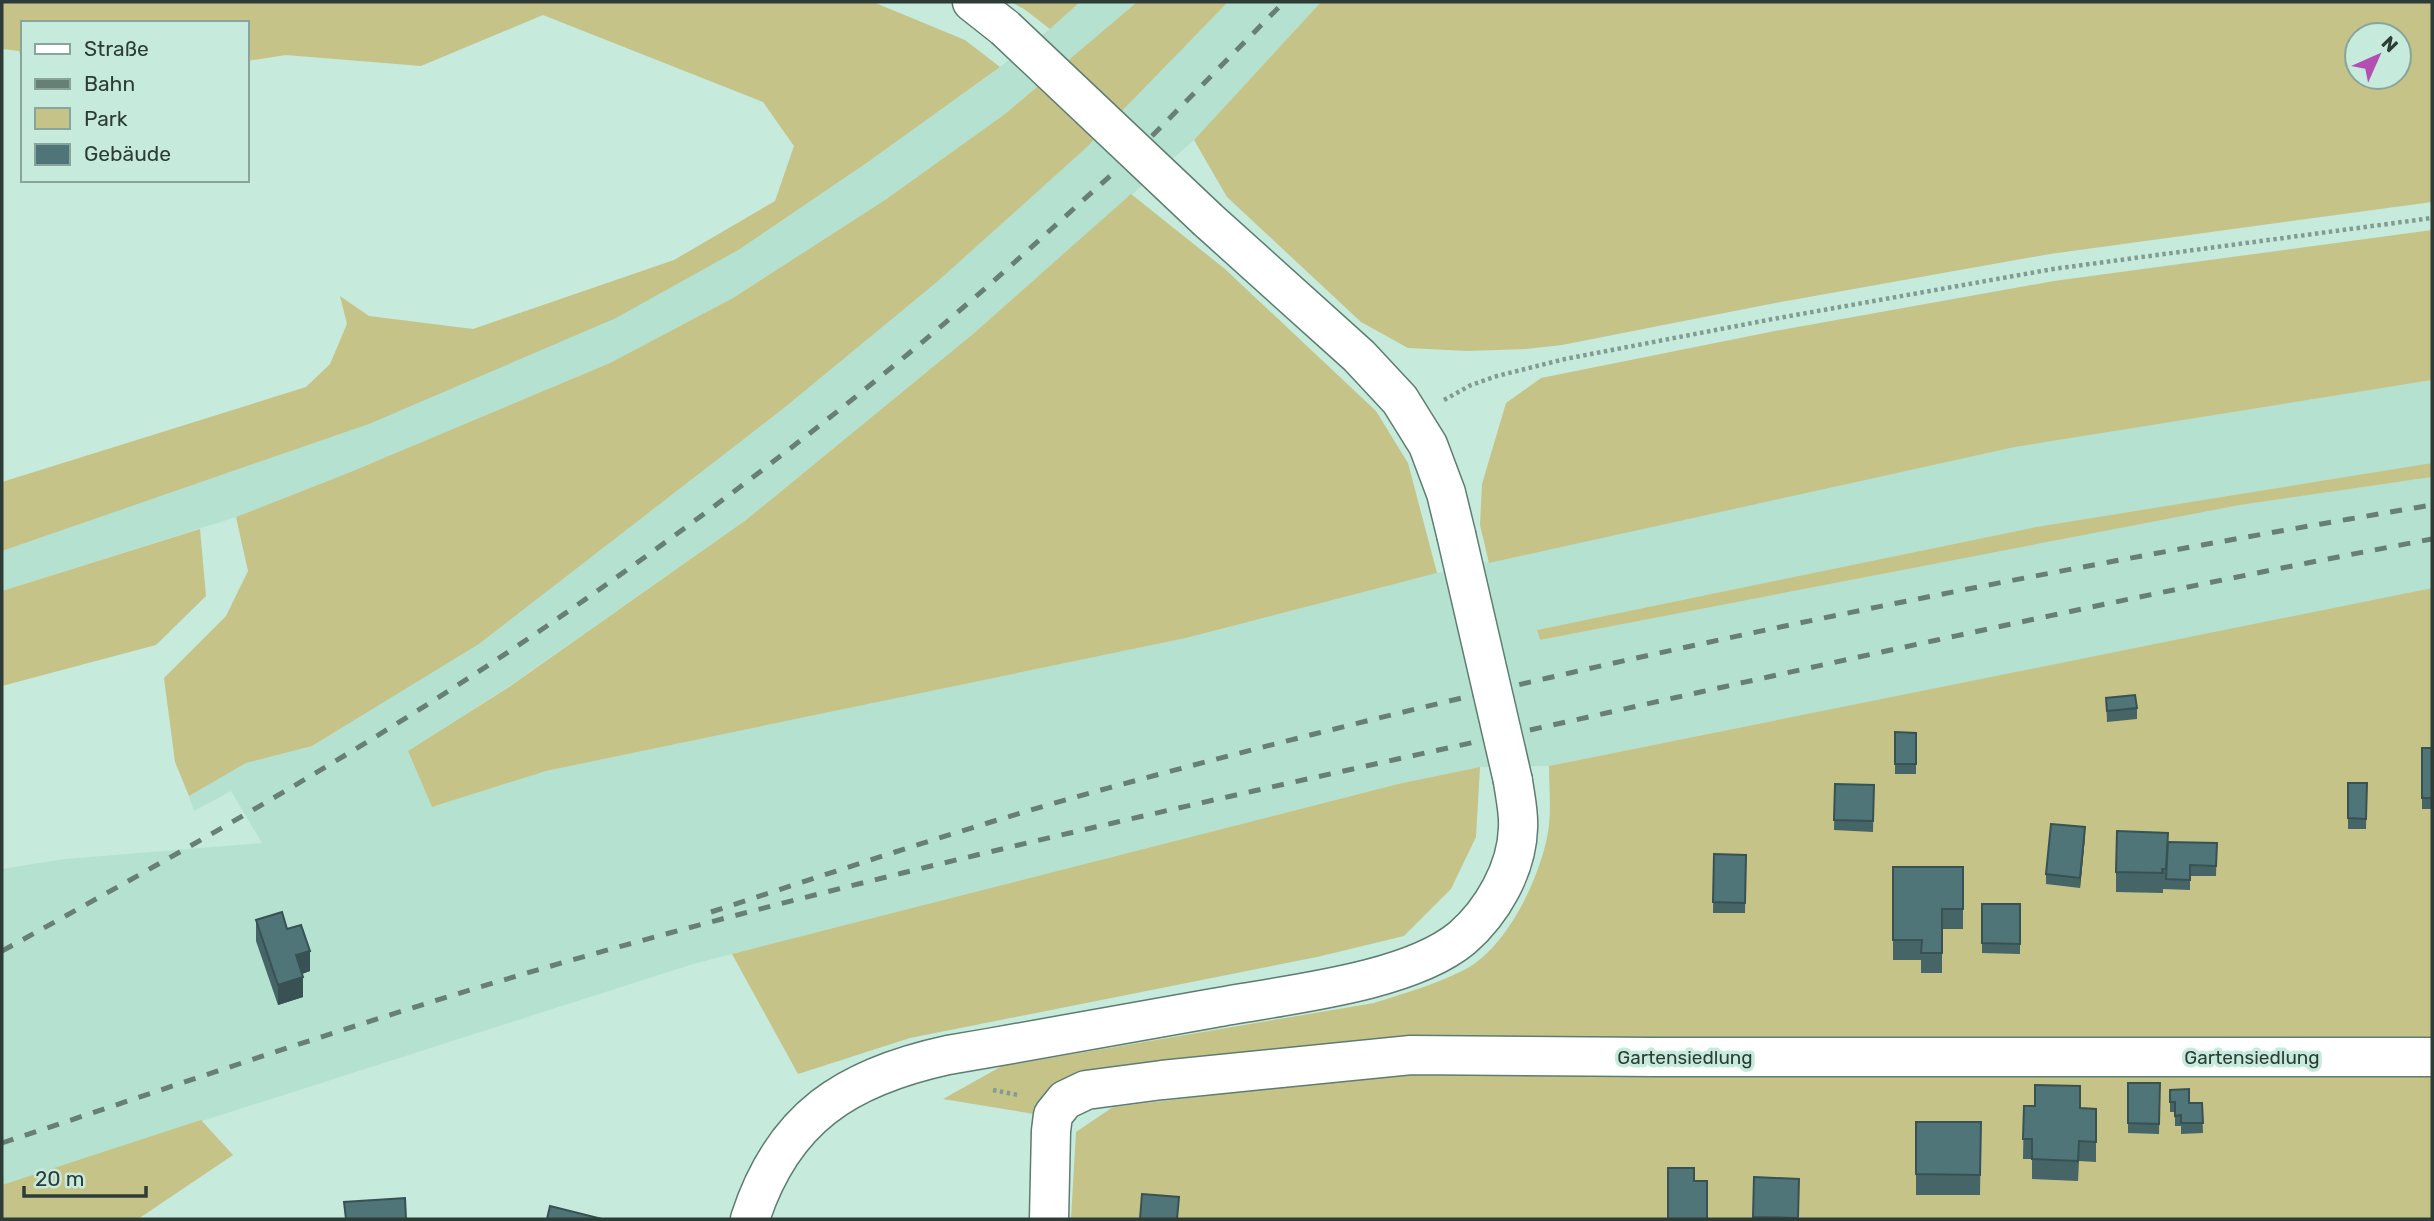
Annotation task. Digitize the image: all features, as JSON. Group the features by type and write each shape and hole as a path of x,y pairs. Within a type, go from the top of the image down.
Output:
{"street":[{"path":"750,1219 759,1192 773,1165 808,1119 856,1086 884,1072 948,1055 1345,984 1396,970 1442,951 1460,940 1476,925 1503,883 1515,855 1518,828 1513,781 1456,534 1438,469 1413,420 1400,400 1359,356 1208,220 1005,28 972,2"},
{"name":"Gartensiedlung","path":"1049,1219 1053,1115 1065,1100 1086,1090 1162,1080 1411,1055 1654,1058 2432,1057"}],"path":[{"path":"1413,420 1471,385 1565,359 2053,269 2432,218"}],"shaded area":[{"path":"1080,2 1137,2 1005,114 885,200 733,298 610,363 348,473 236,517 2,591 2,551 369,424 740,249 868,162 1000,67"},
{"path":"1228,2 1321,2 1194,140 973,334 746,520 508,687 408,751 432,807 546,771 1186,638 1437,573 2015,447 2432,380 2432,463 2036,527 1537,630 1540,640 2240,505 2432,477 2432,588 1549,766 1480,767 1398,784 693,964 2,1185 2,869 65,859 262,843 231,791 194,811 189,796 246,763 312,746 479,644 784,408 937,282 1086,148"}],"green space":[{"path":"2,2 873,2 965,40 1000,67 868,162 740,249 616,318 369,424 2,551 2,482 306,387 330,364 347,324 340,296 369,316 473,329 674,260 775,201 794,146 763,102 543,15 421,66 286,55 248,61 248,21 21,21 21,58 19,51 2,49"},
{"path":"1011,2 1080,2 1050,29"},
{"path":"1137,2 1228,2 1086,148 937,282 784,408 479,644 312,746 246,763 189,796 175,762 164,678 226,616 248,571 236,517 610,363 733,298 885,200 1005,114"},
{"path":"1321,2 2432,2 2432,202 2050,254 1770,304 1562,345 1467,351 1408,348 1361,322 1227,197 1194,140"},
{"path":"1131,194 1225,269 1376,411 1408,463 1437,573 1186,638 546,771 432,807 408,751 509,687 746,520 973,334"},
{"path":"2432,230 2432,380 2015,447 1489,563 1480,525 1482,484 1506,403 1541,378 1775,331 2054,281"},
{"path":"2432,463 2432,477 2240,505 1540,640 1537,630 2036,527"},
{"path":"200,529 206,596 156,645 2,686 2,591"},
{"path":"2432,588 2432,1219 1071,1219 1076,1132 1113,1107 1418,1070 1608,1040 1034,1114 943,1099 1002,1066 1374,1003 1464,970 1501,938 1524,901 1541,862 1549,825 1549,766"},
{"path":"1480,767 1476,837 1451,889 1404,936 1317,957 910,1038 798,1074 732,954 1398,784"},
{"path":"201,1120 233,1155 138,1219 2,1219 2,1185"}],"building":[{"path":"2135,695 2137,708 2107,711 2106,698"},
{"path":"1895,732 1916,733 1916,764 1895,764"},
{"path":"2422,748 2432,748 2432,798 2422,798"},
{"path":"2348,783 2367,783 2366,819 2348,818"},
{"path":"1835,784 1874,785 1873,821 1834,820"},
{"path":"2051,824 2085,827 2080,878 2046,874"},
{"path":"2117,831 2168,833 2166,869 2162,869 2163,873 2116,872"},
{"path":"2168,842 2217,843 2216,866 2190,865 2190,880 2166,879"},
{"path":"1714,854 1746,855 1745,903 1713,902"},
{"path":"1893,867 1963,867 1963,909 1942,909 1942,953 1921,953 1922,940 1893,940"},
{"path":"1982,904 2020,904 2020,944 1982,943"},
{"path":"282,912 287,929 301,925 310,951 296,955 303,977 278,985 256,920"},
{"path":"2128,1083 2160,1083 2159,1124 2128,1123"},
{"path":"2035,1085 2080,1086 2080,1108 2096,1109 2096,1142 2079,1141 2078,1161 2032,1159 2032,1139 2023,1139 2024,1106 2035,1106"},
{"path":"2189,1089 2189,1103 2202,1103 2203,1123 2181,1123 2181,1115 2175,1116 2175,1102 2170,1102 2170,1090"},
{"path":"1916,1122 1981,1122 1980,1175 1916,1174"},
{"path":"1668,1168 1694,1168 1694,1181 1707,1181 1707,1219 1668,1219"},
{"path":"1754,1177 1799,1179 1798,1218 1753,1217"},
{"path":"1142,1194 1179,1197 1177,1219 1140,1219"},
{"path":"405,1198 406,1219 346,1219 344,1202"},
{"path":"550,1206 602,1219 547,1219"}],"railway":[{"path":"1152,136 1284,2"},
{"path":"2,951 301,782 447,692 590,596 685,528 869,386 979,294 1118,169"},
{"path":"711,912 1052,804 1431,705 1930,596 2432,505"},
{"path":"2,1143 494,983 688,928 935,865 1884,651 2432,539"}]}
